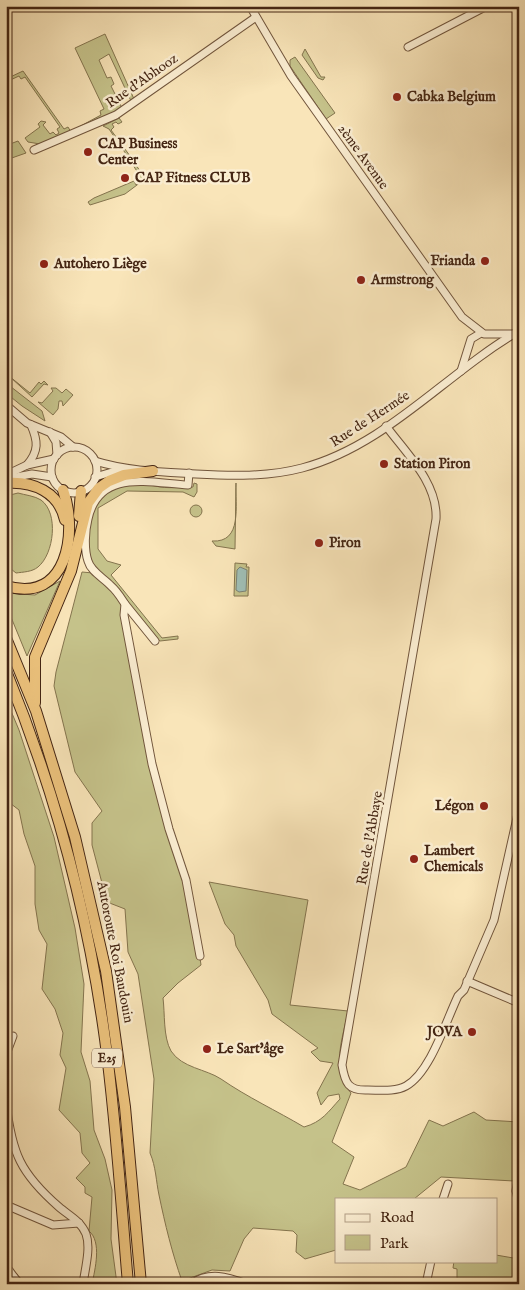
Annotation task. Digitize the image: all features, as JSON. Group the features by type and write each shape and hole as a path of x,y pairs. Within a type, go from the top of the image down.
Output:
{"highway":[{"path":"6,586 30,588 49,581 62,566 88,503 99,488 109,481 124,476 153,471"},
{"path":"6,484 31,485 50,494 64,514 72,544"},
{"path":"36,711 35,657 71,571 72,544 69,514 62,490"},
{"path":"72,544 82,491"},
{"name":"Autoroute Roi Baudouin","path":"6,638 36,711 91,896 106,971 125,1107 141,1284"},
{"name":"Autoroute Roi Baudouin","path":"6,671 43,770 79,900 94,974 110,1084 128,1284"},
{"path":"6,683 15,692"}],"street":[{"name":"2ème Avenue","path":"250,6 314,109 462,317 482,334"},
{"path":"408,47 487,6"},
{"name":"Rue d'Abhooz","path":"34,150 116,115 256,18"},
{"name":"2ème Avenue","path":"462,317 470,343"},
{"name":"Rue de Hermée","path":"482,334 516,332"},
{"name":"Rue de Hermée","path":"95,477 112,472 135,470 262,474 300,468 342,453 386,426 516,332"},
{"path":"460,371 470,343 482,334 489,339 486,352 475,353 470,343"},
{"name":"Rue de Hermée","path":"6,405 31,425 61,436 72,447 85,450 95,461 135,470"},
{"path":"27,465 34,457 37,446 31,425"},
{"name":"Rue de l'Abbaye","path":"386,426 427,482 435,501 436,519 342,1065 345,1081 358,1091 393,1090 405,1087 423,1070 467,981 494,920 519,808"},
{"path":"50,432 56,442 55,457 51,465 52,477 62,490 72,493 82,491 90,486 95,477 95,461"},
{"path":"6,475 27,465 55,457 72,447"},
{"path":"155,641 112,586 88,562 86,528 94,504 105,491 121,482 148,481 188,485 189,473"},
{"path":"6,479 32,474 52,477"},
{"path":"125,604 124,615 152,764 169,829 186,880 200,956"},
{"path":"467,981 519,1003"},
{"path":"6,1068 7,1052 12,1036"},
{"path":"6,1103 10,1138 22,1165 44,1192 79,1223 88,1242 83,1284"},
{"path":"519,1171 516,1191 519,1203"},
{"path":"443,1198 448,1184"},
{"path":"6,1205 53,1224 79,1223"},
{"path":"426,1284 431,1262"},
{"path":"6,1266 12,1280 20,1284"},
{"path":"191,1284 204,1277 215,1275 247,1284"}],"green space":[{"path":"105,34 134,99 131,101 109,54 99,60 107,78 111,77 114,84 111,86 122,108 108,116 77,128 101,115 100,111 104,109 75,48"},
{"path":"305,49 321,77 325,77 323,80 318,78 302,55"},
{"path":"295,57 335,113 326,119 290,66 290,60"},
{"path":"23,71 64,129 68,127 71,132 40,144 28,142 25,138 40,127 38,124 41,121 46,122 43,125 50,134 53,132 56,135 59,133 57,129 60,127 25,77 21,79 19,76 6,82 6,79"},
{"path":"119,118 122,122 112,124 114,127 111,130 130,156 128,157 109,129 103,126"},
{"path":"18,141 26,153 6,160 6,151 12,147 10,144"},
{"path":"133,161 143,175 146,172 149,176 125,194 90,205 88,202 94,198 134,181 136,185 139,182 137,179 140,176 131,162"},
{"path":"9,376 30,393 39,382 41,384 44,381 48,385 44,384 32,397"},
{"path":"6,383 42,411 45,421 6,393"},
{"path":"51,388 56,388 62,393 66,389 73,395 63,406 62,401 59,401 58,409 53,415 38,402 42,403 53,391"},
{"path":"194,483 197,484 197,492 194,497 183,492 127,491 98,508 98,549 107,561 121,565 111,575 162,638 178,636 178,639 160,641 122,602 94,566 88,549 88,528 95,507 108,492 117,487 126,484 136,484 164,487 193,487"},
{"path":"18,493 39,499 47,506 52,523 52,534 48,553 38,567 30,571 16,573 6,565 6,496"},
{"path":"196,505 202,511 196,517 190,511"},
{"path":"235,519 235,549 216,546 212,541 222,540 229,536"},
{"path":"235,563 247,564 246,567 249,567 248,596 234,596"},
{"path":"82,572 93,573 111,587 124,609 140,705 193,909 201,965 163,998 165,1032 168,1045 176,1057 194,1068 215,1076 304,1127 324,1116 340,1099 339,1094 328,1096 321,1105 317,1093 333,1063 320,1061 311,1052 318,1048 272,1014 268,1000 236,946 234,935 225,924 209,882 308,900 290,1005 348,1011 341,1043 340,1064 341,1074 351,1093 332,1142 354,1157 343,1184 360,1190 406,1167 429,1120 443,1126 474,1112 486,1120 519,1122 519,1159 514,1181 441,1177 415,1198 335,1198 335,1250 305,1259 296,1252 297,1235 293,1231 253,1228 244,1239 230,1271 212,1270 182,1281 166,1228 155,1169 150,1153 154,1079 138,974 128,952 125,909 107,902 92,845 92,823 102,811 75,772 54,686"},
{"path":"60,581 27,656 6,605 6,593 35,595"},
{"path":"6,699 19,730 54,837 75,928 84,984 81,1052 90,1081 94,1130 105,1159 112,1190 111,1239 117,1284 92,1284 95,1271 96,1249 93,1236 89,1231 92,1197 85,1193 85,1187 76,1178 90,1163 82,1153 80,1133 59,1110 66,1068 60,1055 63,1033 55,1009 42,989 47,944 39,930 35,904 35,866 24,834 19,810 6,800"},
{"path":"498,1255 519,1259 519,1284 477,1284 476,1279 457,1279 457,1269 453,1268 454,1262 498,1262"}],"water":[{"path":"240,567 247,570 246,591 239,592 236,590 237,570"}],"place":[{"name":"Cabka Belgium","path":"397,97"},
{"name":"CAP Business Center","path":"88,152"},
{"name":"CAP Fitness CLUB","path":"125,178"},
{"name":"Frianda","path":"485,261"},
{"name":"Autohero Liège","path":"44,264"},
{"name":"Armstrong","path":"361,280"},
{"name":"Station Piron","path":"384,464"},
{"name":"Piron","path":"319,543"},
{"name":"Légon","path":"484,806"},
{"name":"Lambert Chemicals","path":"414,859"},
{"name":"JOVA","path":"472,1032"},
{"name":"Le Sart'âge","path":"207,1049"}]}
